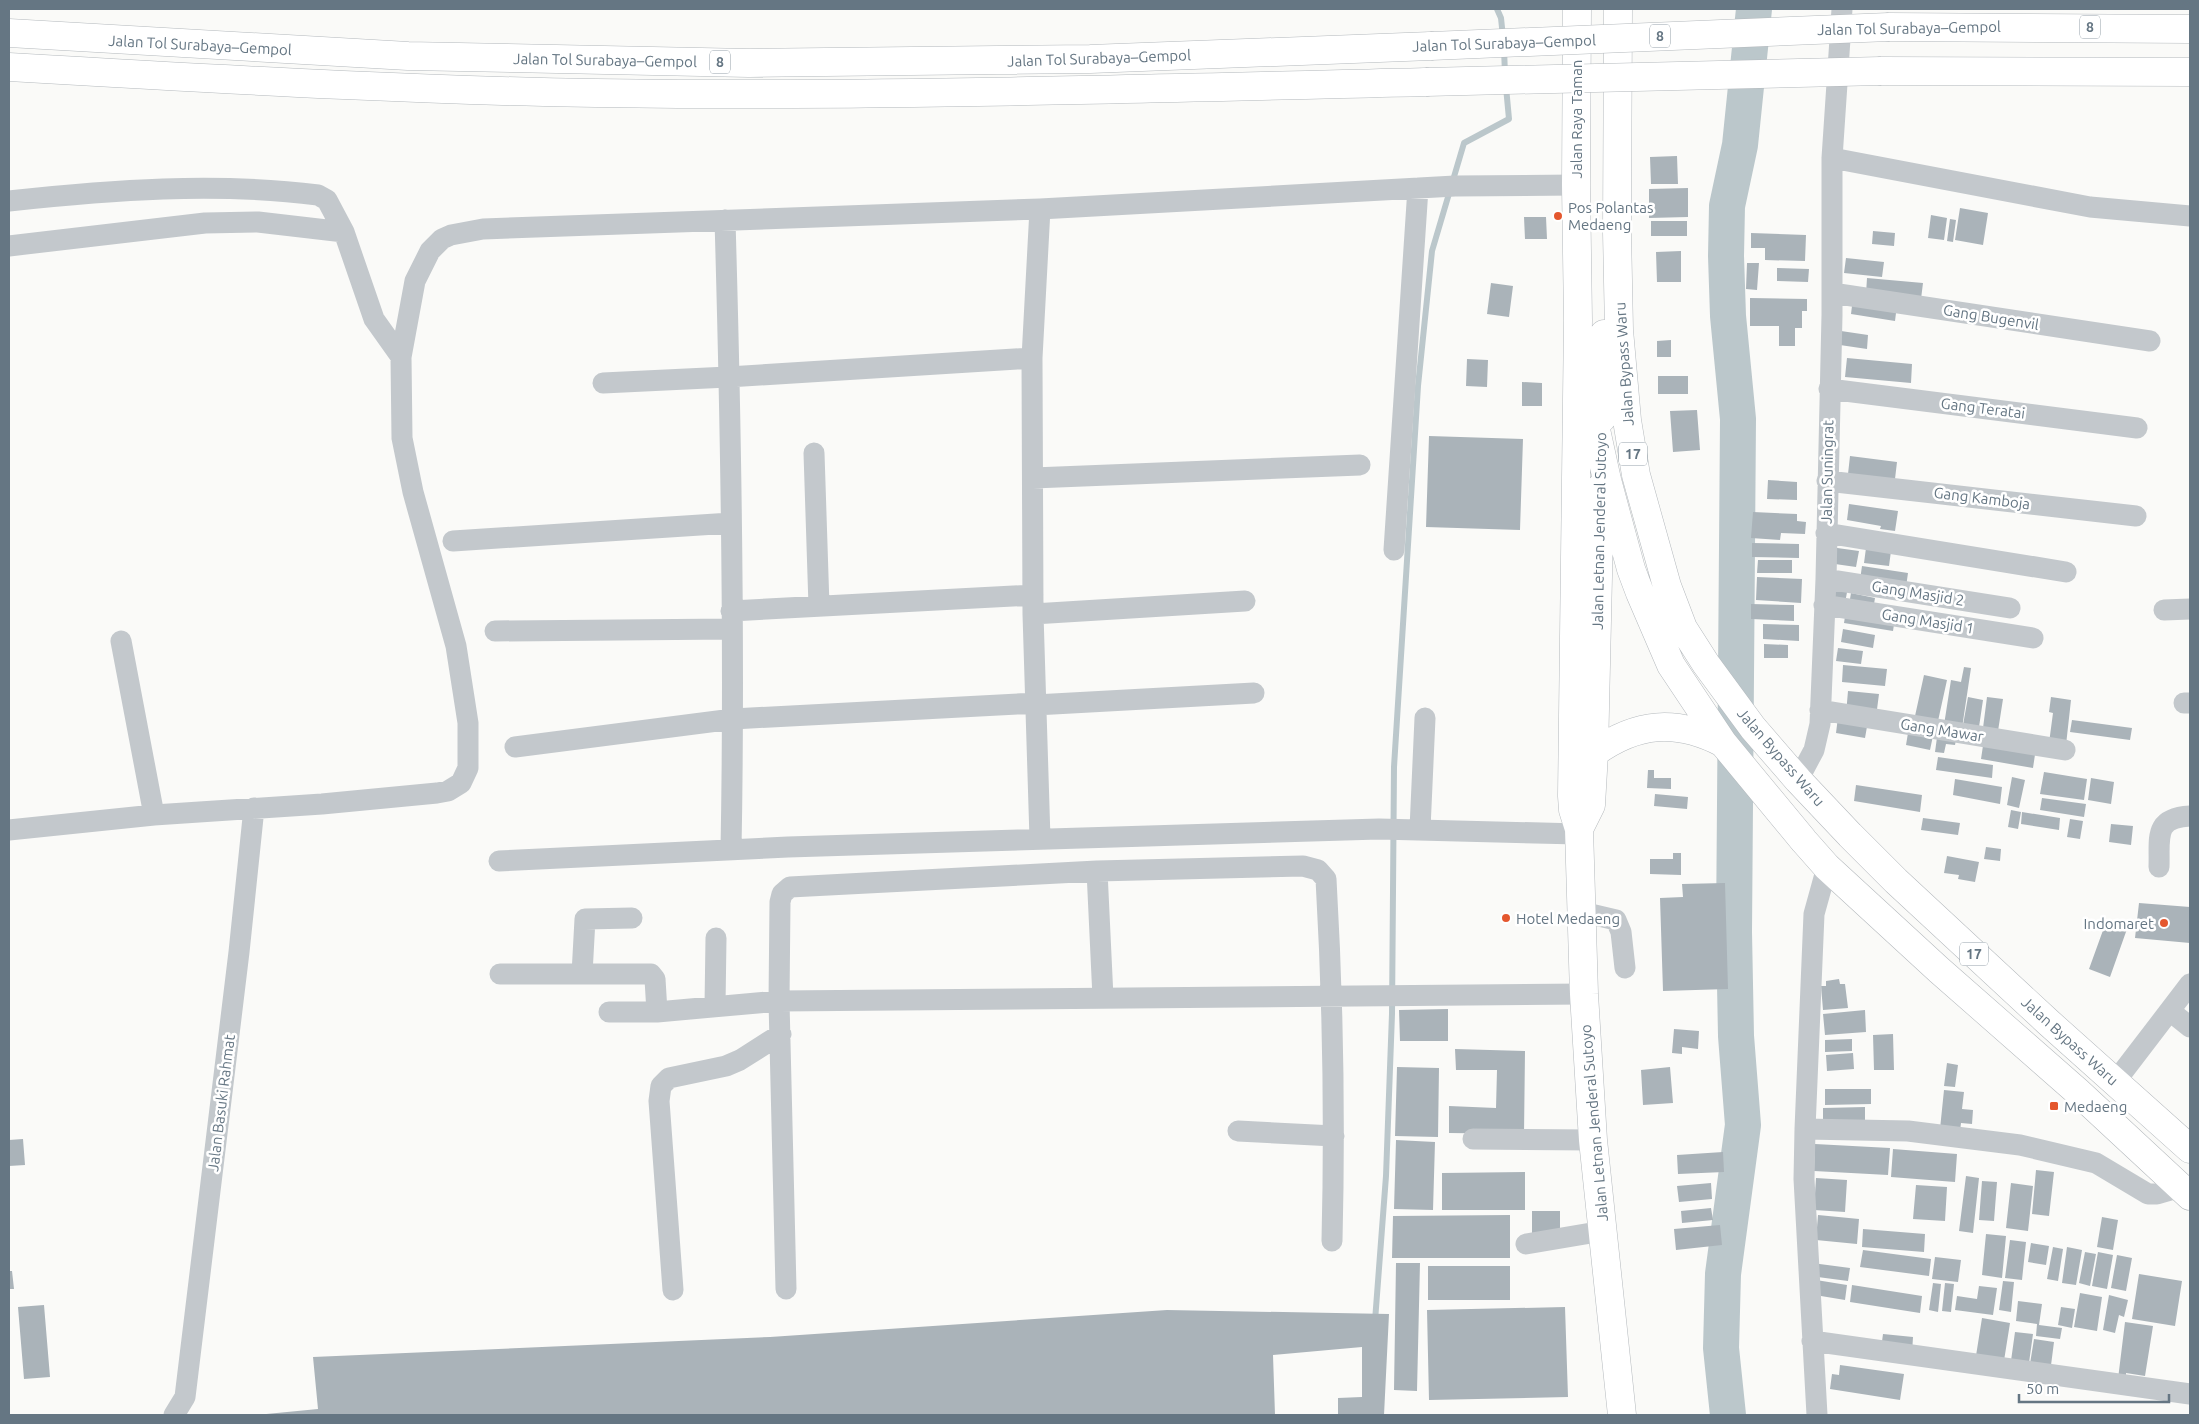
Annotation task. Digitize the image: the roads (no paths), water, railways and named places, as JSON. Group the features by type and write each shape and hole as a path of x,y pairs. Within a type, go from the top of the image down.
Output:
{"highway":[{"name":"Jalan Raya Taman","path":"1577,9 1576,185 1578,320"},
{"name":"17","path":"1617,232 1618,9"},
{"path":"1990,26 2149,9"},
{"name":"Jalan Tol Surabaya–Gempol","path":"9,33 408,56 749,63 1090,60 1889,27 2190,28"},
{"name":"Jalan Tol Surabaya–Gempol","path":"9,67 297,84 677,94 1056,91 1882,70 2190,72"},
{"name":"Jalan Letnan Jenderal Sutoyo","path":"1579,832 1591,806 1607,266 1610,246 1617,232"},
{"name":"Jalan Bypass Waru","path":"1617,232 1619,330 1627,420 1636,474 1667,586 1684,628 1706,664 1769,748 1896,881 2190,1149"},
{"name":"17","path":"1578,320 1588,391 1600,453 1631,569 1656,633 1671,665 1726,747 1827,867 2186,1191"},
{"name":"Jalan Letnan Jenderal Sutoyo","path":"1578,320 1572,796 1573,810 1579,832 1584,994 1594,1140 1622,1415"},
{"path":"1631,569 1633,545 1638,538 1648,540 1660,557"},
{"path":"1594,753 1628,733 1647,728 1667,727 1687,728 1706,734 1726,747"}],"street":[{"name":"Jalan Suningrat","path":"1798,780 1814,750 1820,724 1826,579 1828,388 1832,293 1832,158 1842,9"},
{"path":"1832,158 2090,207 2190,216"},
{"path":"9,830 154,815 322,804 448,791 461,783 468,768 468,723 456,646 413,492 402,438 401,357 415,281 430,251 442,239 468,230 483,229 1040,209 1424,187 1576,185"},
{"path":"9,201 208,187 318,194 327,200 344,232 374,319 401,357"},
{"path":"1394,550 1424,187"},
{"path":"1040,209 1032,358 1033,604 1040,839"},
{"path":"725,220 733,719 731,850"},
{"path":"9,246 205,223 258,222 344,232"},
{"name":"Gang Bugenvil","path":"1832,293 2150,340"},
{"path":"603,383 1032,358"},
{"name":"Gang Teratai","path":"1828,388 2137,428"},
{"path":"814,453 819,606"},
{"path":"1033,478 1360,466"},
{"name":"Gang Kamboja","path":"1827,481 2136,516"},
{"path":"453,540 731,523"},
{"path":"1826,533 2066,572"},
{"name":"Gang Masjid 2","path":"1826,579 2010,608"},
{"path":"495,631 732,620 819,606 1245,601"},
{"name":"Gang Masjid 1","path":"1824,605 2033,638"},
{"path":"2164,610 2190,609"},
{"path":"121,641 154,815"},
{"path":"515,747 733,719 1254,693"},
{"name":"Gang Mawar","path":"1820,710 2065,750"},
{"path":"1414,829 1425,718"},
{"name":"Jalan Basuki Rahmat","path":"174,1415 185,1397 239,952 254,808"},
{"path":"2159,867 2160,834 2166,822 2177,817 2190,816"},
{"path":"499,860 731,850 1378,828 1579,832"},
{"path":"786,1289 779,1001 780,902 785,891 790,888 1097,871 1303,866 1318,870 1326,879 1333,996 1334,1136 1332,1241"},
{"path":"1817,1415 1804,1179 1814,914 1827,867"},
{"path":"1097,871 1103,998"},
{"path":"1582,912 1616,920 1621,932 1625,968"},
{"path":"582,974 585,919 632,918"},
{"path":"715,1006 716,938"},
{"path":"500,974 651,974 655,979 657,1012"},
{"path":"2115,1082 2190,984"},
{"path":"609,1012 657,1012 779,1001 1584,994"},
{"path":"2170,1011 2190,1028"},
{"path":"673,1290 659,1101 661,1086 669,1078 726,1066 740,1060 781,1034"},
{"path":"1805,1129 1908,1131 2020,1145 2096,1163 2148,1194 2186,1191"},
{"path":"1238,1131 1334,1136"},
{"path":"1473,1139 1594,1140"},
{"path":"1526,1244 1603,1230"},
{"path":"1812,1341 2190,1394"}],"waterway":[{"path":"1497,9 1501,18 1503,37"},
{"path":"1728,1415 1721,1348 1723,1274 1743,1125 1736,1036 1734,932 1738,419 1728,316 1726,256 1727,206 1740,145 1754,9"},
{"path":"1504,49 1505,74"},
{"path":"1375,1321 1386,1176 1392,1014 1394,767 1418,386 1432,251 1464,143 1509,119 1506,87"}],"place":[{"name":"Pos Polantas Medaeng","path":"1558,216"},
{"name":"Hotel Medaeng","path":"1506,918"},
{"name":"Indomaret","path":"2164,923"},
{"name":"Medaeng","path":"2054,1106"}]}
